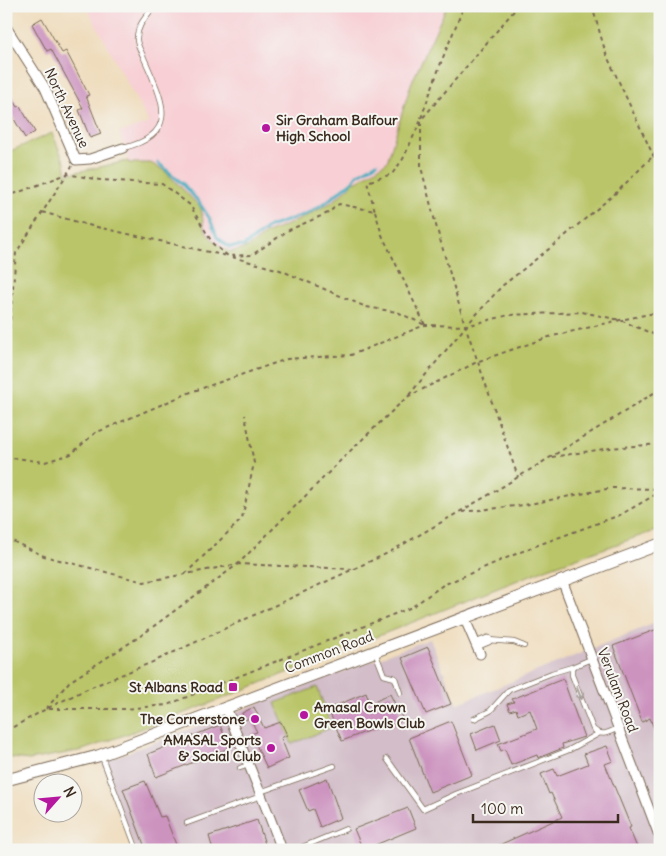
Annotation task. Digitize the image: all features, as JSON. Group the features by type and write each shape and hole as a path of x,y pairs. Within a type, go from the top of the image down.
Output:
{"street":[{"name":"North Avenue","path":"6,27 45,88 76,160 90,159 123,148"},
{"name":"Common Road","path":"6,780 101,755 660,544"},
{"name":"Verulam Road","path":"562,580 660,838"},
{"path":"464,617 480,654"},
{"path":"476,645 488,640"},
{"path":"226,707 244,766 261,794 282,850"}],"lane":[{"path":"123,148 140,144 154,134 163,120 162,102 137,41 140,25 154,6"},
{"path":"488,640 514,642 524,646"},
{"path":"374,651 384,675 395,678 400,693"},
{"path":"474,719 490,710 509,690 592,659"},
{"path":"572,667 572,674 593,729 598,734"},
{"path":"387,759 423,809 456,794 569,750 598,734 605,734 618,728"},
{"path":"101,755 137,850"},
{"path":"187,823 334,766"},
{"path":"295,850 346,829"}],"path":[{"path":"425,325 382,235 368,182 392,174 404,159 421,120 442,60 464,6"},
{"path":"518,6 421,120 421,167 437,229 466,326 518,477"},
{"path":"592,6 606,54 660,170"},
{"path":"46,709 69,682 138,637 238,564 407,397 502,286 617,192 660,149"},
{"path":"6,368 16,253 76,160"},
{"path":"6,197 67,174 100,180 162,184 190,204 213,244 228,256 252,255 290,230 328,214 339,204 375,211"},
{"path":"42,212 88,225 228,256 280,270 366,307 397,312 425,325"},
{"path":"6,316 12,305"},
{"path":"6,462 15,458 45,462 71,454 95,433 191,392 287,359 351,355 425,325 466,326 509,315 582,312 620,320 660,337"},
{"path":"407,397 479,361 549,337 660,312"},
{"path":"6,731 89,688 155,660 388,553 550,458 660,389"},
{"path":"185,574 242,519 254,463 245,415"},
{"path":"550,458 610,448 660,444"},
{"path":"459,512 524,505 612,488 660,490"},
{"path":"46,709 125,709 167,705 268,666 412,606 443,585 530,548 620,515 660,490"},
{"path":"6,538 44,556 144,582 238,564 353,569"}],"shaded area":[{"name":"Sir Graham Balfour High School","path":"86,6 447,6 411,84 387,162 360,178 332,202 301,219 267,233 245,249 230,252 222,248 210,237 204,227 201,208 166,172 151,163 129,163 120,133 149,123"},
{"path":"660,621 660,850 135,850 102,762 430,639 457,704"}],"green space":[{"path":"447,6 660,6 660,529 548,568 201,707 83,750 29,760 6,757 6,152 52,133 65,163 67,174 128,161 129,163 151,163 166,172 201,208 204,227 210,237 222,248 230,252 244,249 244,246 247,248 267,233 301,219 332,202 352,185 352,182 357,181 387,162 411,84"},
{"name":"Amasal Crown Green Bowls Club","path":"317,687 332,727 292,744 275,703"}],"building":[{"path":"42,18 62,53 66,51 89,95 86,96 101,134 90,138 79,110 83,108 51,49 47,51 32,24"},
{"path":"6,87 35,132 25,138 6,105"},
{"path":"660,628 659,741 650,718 642,722 613,646"},
{"path":"428,647 451,704 426,714 402,658"},
{"path":"563,679 584,737 562,744 563,748 538,758 537,755 511,765 505,749 501,751 498,744 537,729 530,710 518,715 516,709 510,711 507,704 514,702 512,699"},
{"path":"366,693 370,704 390,694 403,720 393,725 391,722 342,741 328,709"},
{"name":"AMASAL Sports & Social Club","path":"254,707 264,728 281,722 287,735 281,738 289,758 267,768 251,734 257,732 250,718 244,720 242,713"},
{"path":"451,721 472,775 430,792 409,738"},
{"path":"495,724 501,740 477,750 471,734"},
{"path":"220,725 229,748 156,777 148,754"},
{"path":"607,746 613,761 605,764 631,827 629,828 638,850 488,850 562,817 551,793 549,794 541,774 554,769 557,776 588,764 584,754"},
{"path":"327,778 341,818 320,827 313,809 308,811 299,790"},
{"path":"145,781 160,817 165,816 178,850 146,850 123,789"},
{"path":"408,808 416,828 363,850 354,829"},
{"path":"257,820 267,850 213,850 209,836"}],"waterway":[{"path":"158,163 183,184 198,201 210,219 217,237 229,247 244,246 269,227 306,214 325,203 352,182 357,175 377,163"}],"place":[{"name":"Sir Graham Balfour High School","path":"266,128"},
{"name":"St Albans Road","path":"233,687"},
{"name":"Amasal Crown Green Bowls Club","path":"304,715"},
{"name":"The Cornerstone","path":"255,719"},
{"name":"AMASAL Sports & Social Club","path":"271,748"}]}
